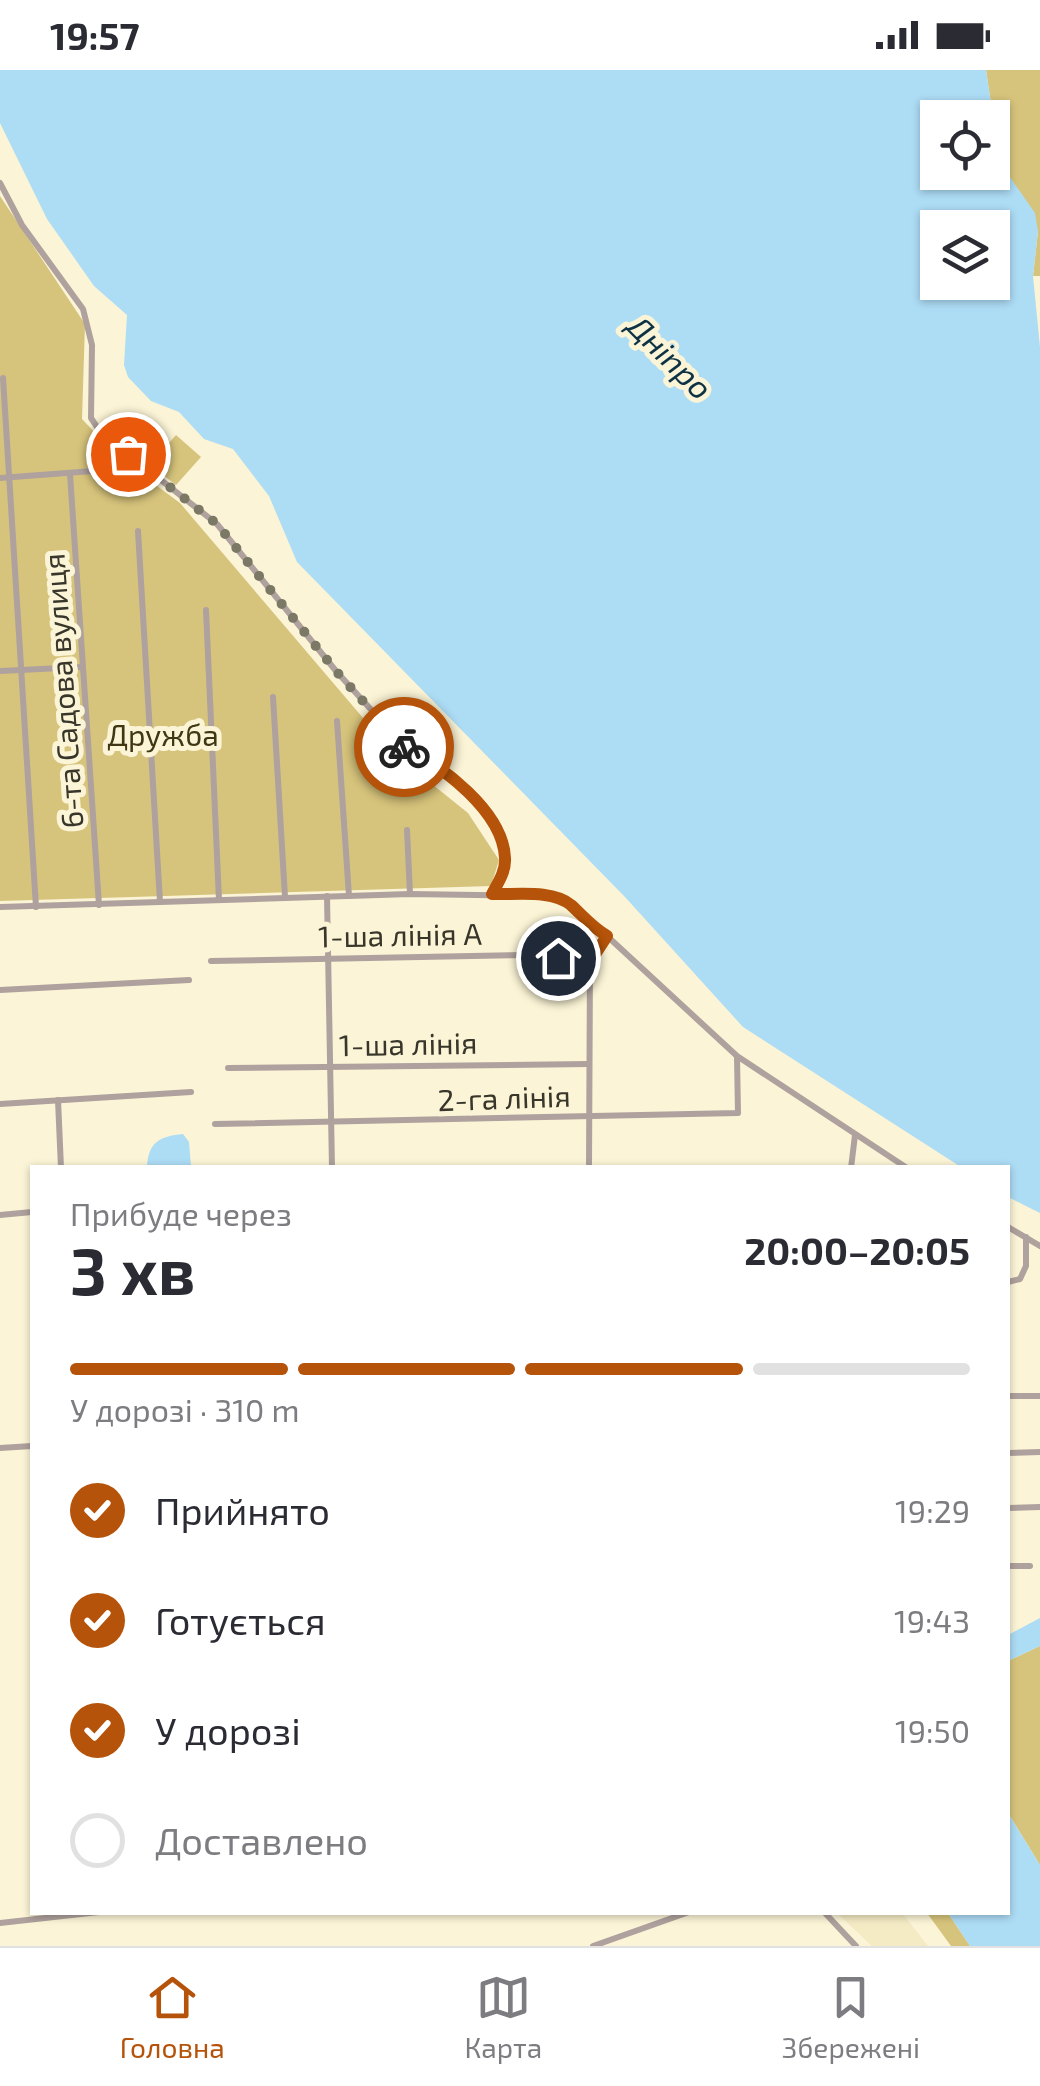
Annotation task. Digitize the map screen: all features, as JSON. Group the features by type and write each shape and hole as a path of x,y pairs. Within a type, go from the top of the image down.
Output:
{"street":[{"path":"0,183 22,225 83,309 92,345 91,418 128,454 217,524 336,671 405,747 428,758 486,813 498,828 506,857 492,894"},
{"path":"4,378 4,478 22,670 36,907"},
{"path":"4,478 106,470 128,454"},
{"name":"6-та Садова вулиця","path":"70,474 99,905"},
{"path":"138,531 160,902"},
{"path":"206,610 218,900"},
{"path":"0,671 82,667"},
{"path":"273,697 285,897"},
{"path":"337,721 349,896"},
{"path":"408,830 410,894"},
{"path":"0,908 410,894 552,896 569,904 587,924 607,936 737,1056 903,1165"},
{"path":"327,896 332,1165"},
{"path":"588,1165 590,962 607,936"},
{"name":"1-ша лінія А","path":"211,960 526,955 590,962"},
{"path":"0,990 190,980"},
{"name":"2-га лінія","path":"215,1124 738,1113 737,1056"},
{"name":"1-ша лінія","path":"228,1068 589,1064"},
{"path":"0,1104 191,1092"},
{"path":"58,1100 62,1165"},
{"path":"851,1165 854,1136"},
{"path":"0,1214 30,1212"},
{"path":"1010,1228 1040,1246"},
{"path":"1010,1282 1020,1279 1026,1266 1026,1238"},
{"path":"1010,1396 1040,1396"},
{"path":"0,1448 30,1446"},
{"path":"1010,1452 1040,1452"},
{"path":"1010,1508 1040,1507"},
{"path":"1010,1566 1030,1566"},
{"path":"0,1923 72,1915"},
{"path":"593,1946 681,1915"},
{"path":"827,1915 856,1946"}],"green space":[{"path":"986,70 1040,70 1040,276 1033,276 1038,231 1010,181 1010,100 991,100"},
{"name":"Дружба","path":"0,196 85,324 82,419 118,457 180,503 392,752 468,813 499,860 491,886 0,901"},
{"path":"176,435 201,457 176,485 150,465"},
{"path":"1040,1646 1040,1865 1010,1816 1010,1660"},
{"path":"928,1915 949,1915 970,1946 951,1946"}],"sand":[{"path":"839,1915 904,1915 928,1946 872,1946"}],"water":[{"name":"Дніпро","path":"0,70 986,70 991,100 920,100 920,190 1010,190 1010,177 1035,213 1038,231 1033,276 1040,347 1040,1213 1010,1198 1010,1165 958,1165 743,1027 625,897 297,562 269,496 233,449 204,439 179,412 151,401 128,377 124,365 127,315 94,286 47,219 0,123"},
{"path":"183,1134 189,1142 191,1165 147,1165 156,1142"},
{"path":"1040,1618 1040,1646 1010,1660 1010,1634"},
{"path":"1010,1816 1040,1865 1040,1946 970,1946 949,1915 1010,1915"}],"way so far":[{"path":"128,454 171,484 217,524 336,671 404,747"}],"route":[{"path":"404,747 428,758 498,828 506,857 492,894 552,896 569,904 587,924 607,936 590,962 558,958"}]}
